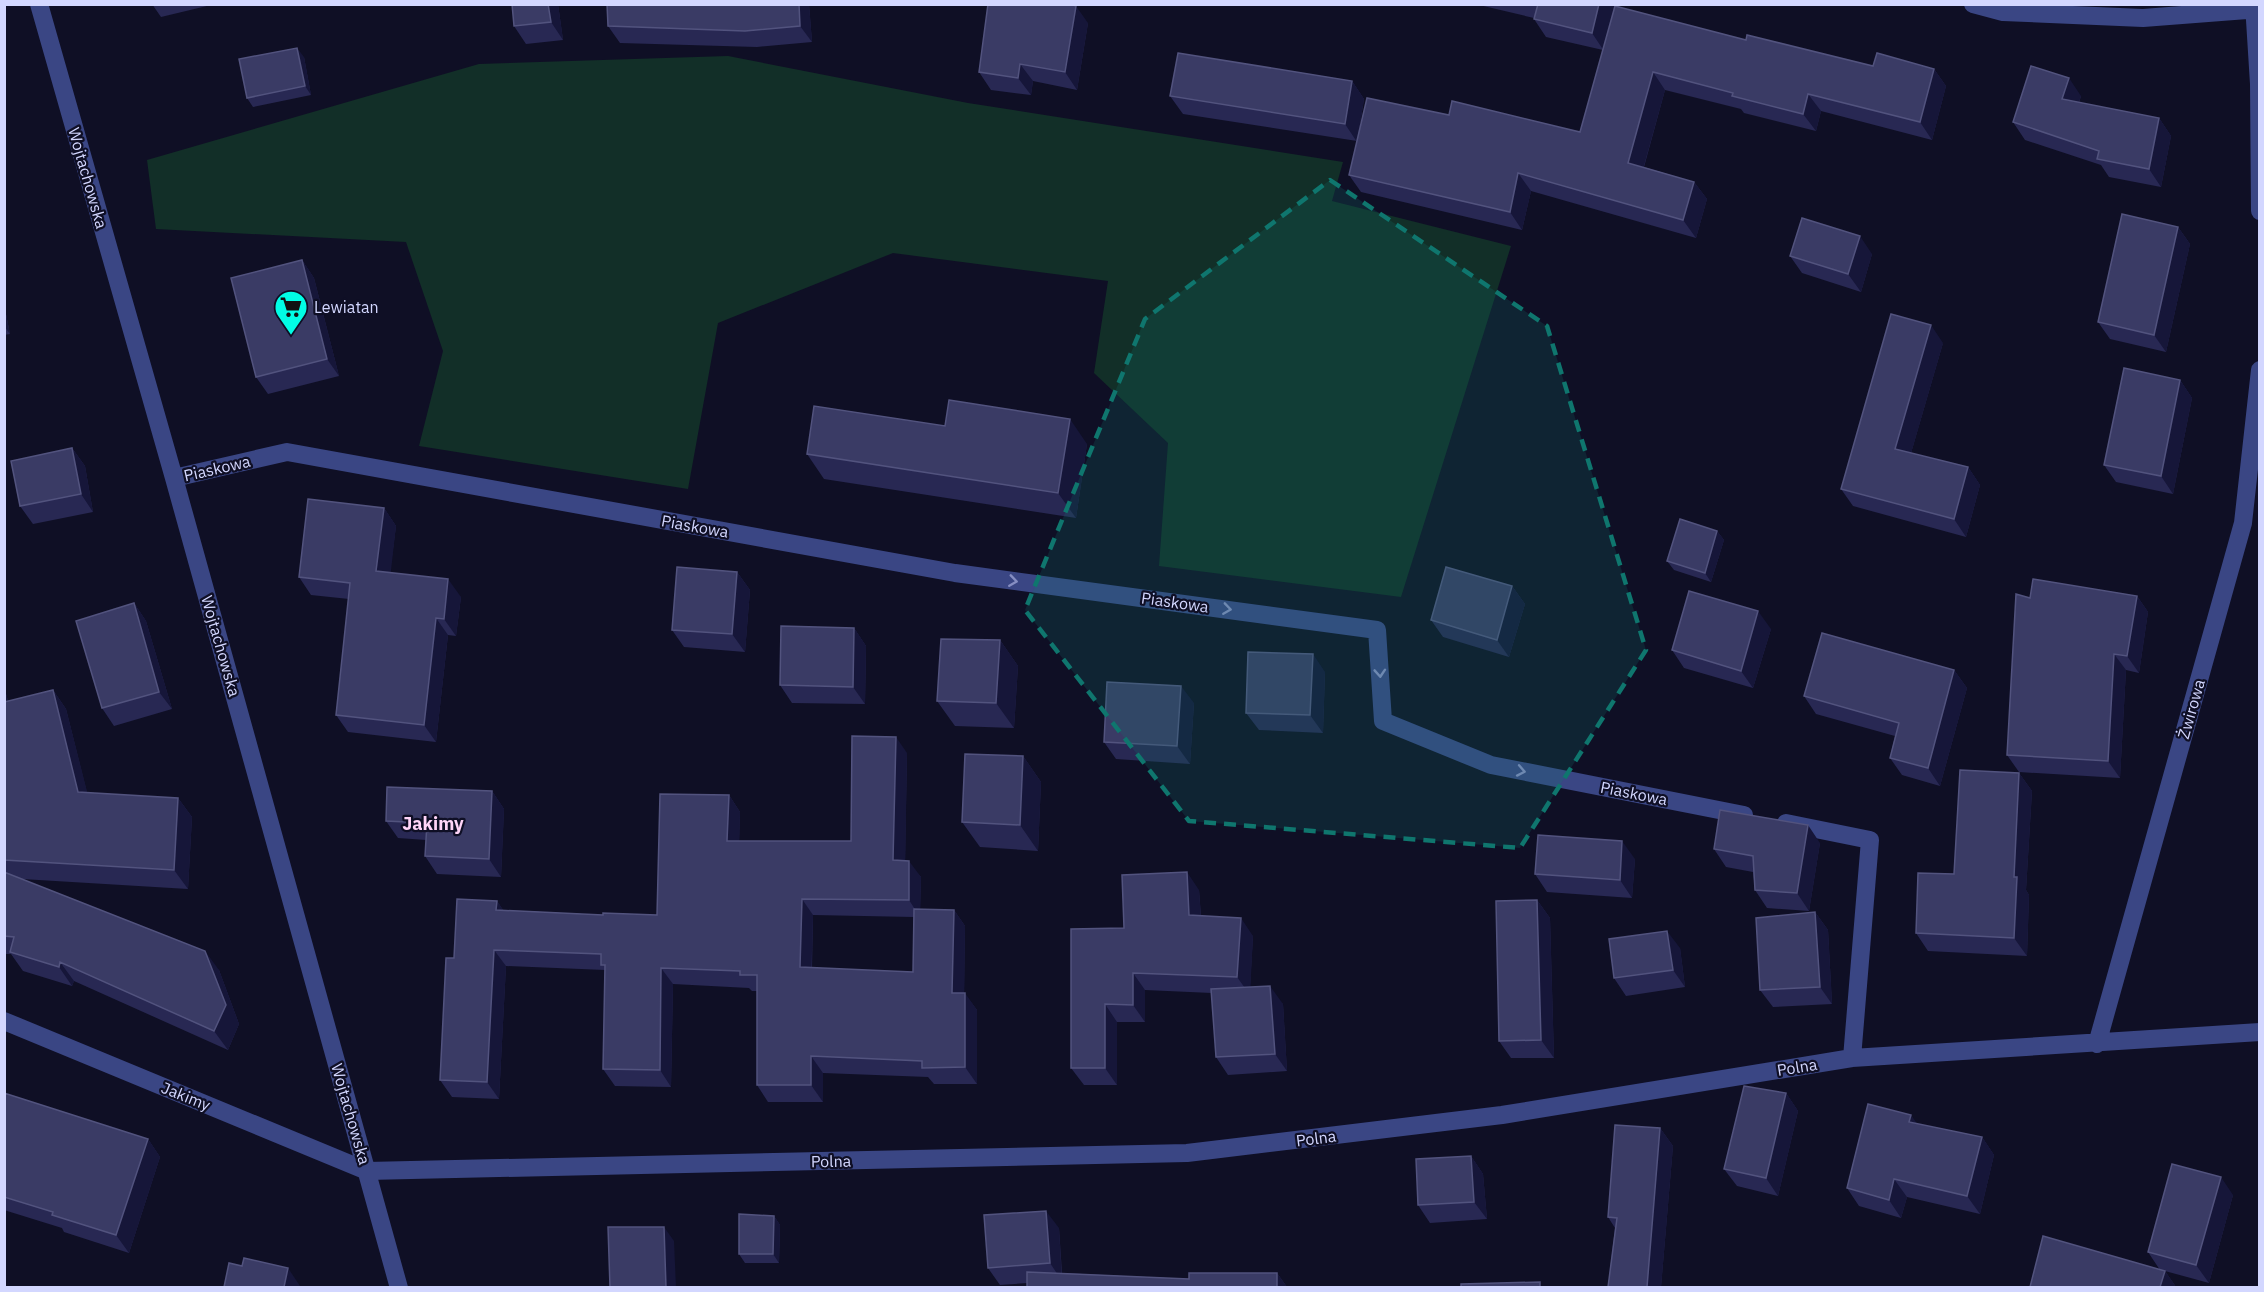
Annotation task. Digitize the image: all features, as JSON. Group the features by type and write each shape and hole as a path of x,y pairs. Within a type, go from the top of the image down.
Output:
{"street":[{"name":"Wojtachowska","path":"39,4 174,478 399,1287"},
{"path":"1973,4 2003,12 2143,18 2256,7 2259,84 2259,211"},
{"name":"Żwirowa","path":"2097,1044 2243,524 2259,370"},
{"name":"Piaskowa","path":"174,478 287,452 955,573 1377,630 1383,721 1491,765 1869,840 1852,1058"},
{"name":"Jakimy","path":"4,1022 367,1172"},
{"name":"Polna","path":"367,1172 1187,1153 1502,1115 1852,1058 2259,1032"}],"highlighted area":[{"path":"1330,180 1547,326 1646,650 1520,848 1189,821 1025,610 1145,319"}],"green space":[{"path":"728,56 968,103 1343,162 1332,201 1511,246 1401,597 1159,566 1168,443 1094,373 1108,281 893,253 718,323 688,489 419,446 443,351 406,242 156,229 147,160 479,64"}],"building":[{"path":"512,4 548,4 551,22 514,26"},
{"path":"607,4 799,4 800,26 745,31 608,26"},
{"path":"988,4 1070,4 1076,6 1065,72 1020,64 1018,78 979,72"},
{"path":"1538,4 1599,4 1592,33 1534,19"},
{"path":"1615,6 1746,40 1747,35 1873,66 1877,53 1934,69 1920,122 1808,94 1803,114 1732,96 1733,93 1653,72 1628,163 1694,182 1683,220 1518,173 1510,212 1349,175 1367,98 1449,115 1452,101 1580,132"},
{"path":"297,48 305,86 247,98 239,59"},
{"path":"1178,53 1352,81 1345,124 1170,96"},
{"path":"2031,66 2069,78 2062,99 2159,118 2149,169 2097,159 2099,151 2013,122"},
{"path":"2122,214 2178,227 2154,335 2098,322"},
{"path":"1802,218 1860,236 1848,274 1790,256"},
{"name":"Lewiatan","path":"302,260 327,359 256,377 231,278"},
{"path":"1891,314 1931,325 1895,449 1968,467 1954,519 1841,489"},
{"path":"2124,368 2180,380 2161,476 2104,465"},
{"path":"949,400 1070,419 1058,493 807,454 814,406 945,426"},
{"path":"72,448 81,494 20,506 11,461"},
{"path":"308,499 384,508 376,571 448,579 444,619 436,618 424,725 336,715 350,583 299,577"},
{"path":"1680,519 1717,531 1705,573 1667,561"},
{"path":"677,567 737,572 732,634 672,630"},
{"path":"1446,567 1512,586 1497,640 1431,620"},
{"path":"2033,579 2137,596 2127,656 2114,654 2108,761 2007,755 2016,594 2030,598"},
{"path":"1689,591 1758,611 1741,671 1672,650"},
{"path":"134,603 159,692 102,708 76,621"},
{"path":"781,626 854,628 853,687 780,685"},
{"path":"1822,633 1954,670 1928,768 1890,758 1899,723 1804,696"},
{"path":"941,639 1000,640 996,703 937,701"},
{"path":"1248,652 1313,654 1310,715 1246,713"},
{"path":"1107,682 1181,686 1177,746 1104,742"},
{"path":"53,690 78,792 178,798 174,870 4,860 4,702"},
{"path":"852,736 896,737 893,860 909,861 909,900 802,899 800,967 913,972 914,909 954,910 952,993 965,993 965,1067 922,1068 922,1061 811,1056 811,1085 757,1085 757,975 740,975 740,971 661,968 660,1070 603,1069 605,965 601,965 601,954 494,950 487,1082 440,1080 446,958 454,958 457,899 497,901 496,910 657,915 660,794 729,795 727,841 851,841"},
{"path":"965,754 1023,756 1020,825 962,822"},
{"path":"1960,770 2019,773 2014,877 2017,877 2014,938 1916,933 1918,873 1954,874"},
{"path":"387,787 492,791 489,859 425,856 427,823 386,821"},
{"path":"1720,810 1808,825 1797,893 1755,890 1753,856 1714,849"},
{"path":"1538,835 1622,841 1620,880 1535,874"},
{"path":"4,872 205,951 226,1005 214,1031 60,962 59,967 10,952 14,937 4,936"},
{"path":"1187,872 1189,915 1241,918 1237,977 1133,973 1133,1005 1105,1004 1105,1068 1071,1068 1071,929 1124,928 1122,875"},
{"path":"1537,900 1541,1040 1499,1041 1496,901"},
{"path":"1815,912 1820,987 1760,990 1756,918"},
{"path":"1667,931 1673,970 1614,978 1609,939"},
{"path":"1270,986 1275,1054 1216,1057 1211,989"},
{"path":"1744,1086 1786,1093 1766,1178 1724,1169"},
{"path":"4,1093 148,1139 116,1235 4,1197"},
{"path":"1868,1104 1911,1115 1909,1122 1982,1137 1967,1196 1894,1179 1889,1200 1847,1188"},
{"path":"1615,1125 1660,1128 1647,1287 1608,1287 1617,1218 1608,1217"},
{"path":"1471,1156 1474,1202 1418,1205 1416,1159"},
{"path":"2172,1164 2221,1177 2196,1265 2148,1252"},
{"path":"1046,1211 1050,1263 988,1268 984,1215"},
{"path":"739,1214 774,1216 773,1254 739,1254"},
{"path":"608,1227 664,1227 666,1287 610,1287"},
{"path":"2043,1236 2165,1271 2160,1287 2030,1287"},
{"path":"244,1258 288,1268 284,1287 224,1287 229,1263 242,1266"},
{"path":"1027,1272 1189,1279 1189,1273 1277,1273 1277,1287 1027,1287"},
{"path":"1540,1282 1540,1287 1461,1287 1461,1284"}],"place":[{"name":"Lewiatan","path":"291,336"}],"district":[{"name":"Jakimy","path":"433,823"}]}
